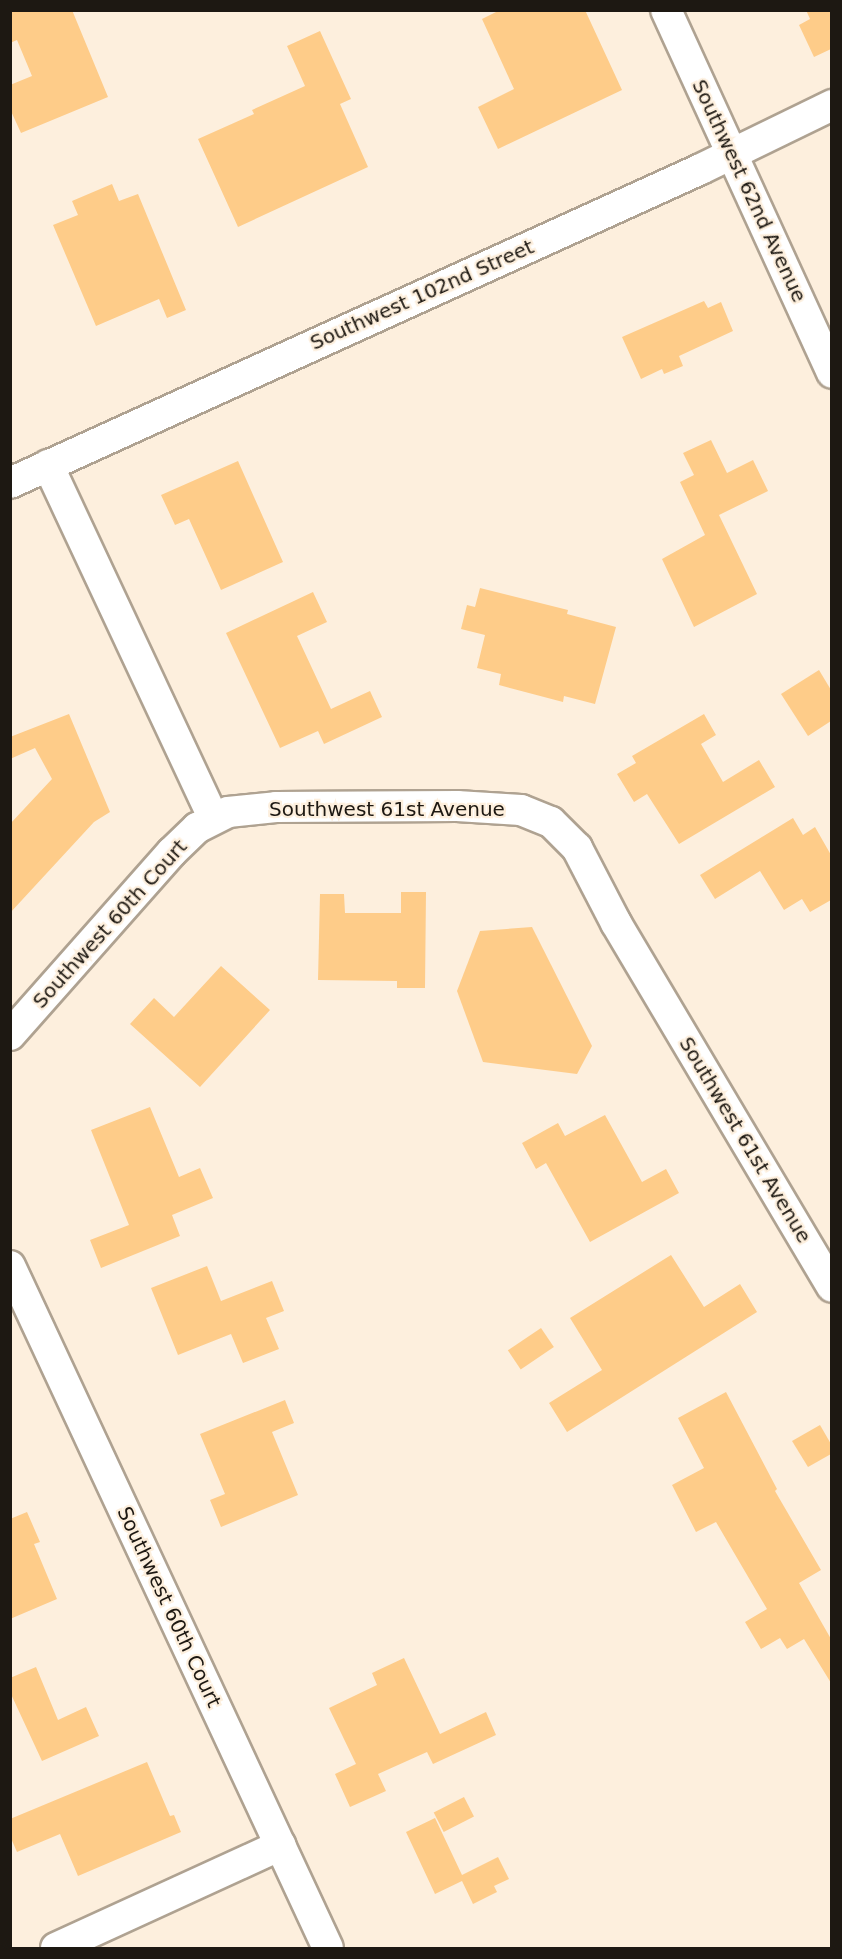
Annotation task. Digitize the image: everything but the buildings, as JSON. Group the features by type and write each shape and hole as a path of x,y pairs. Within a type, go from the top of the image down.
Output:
{"street":[{"name":"Southwest 62nd Avenue","path":"666,10 831,373"},
{"name":"Southwest 102nd Street","path":"10,483 733,154 831,105"},
{"path":"48,465 213,818"},
{"name":"Southwest 61st Avenue","path":"213,818 228,812 251,808 457,806 521,810 551,822 578,848 616,923 831,1287"},
{"name":"Southwest 60th Court","path":"10,1035 172,852 197,828 213,818"},
{"name":"Southwest 60th Court","path":"10,1266 328,1948"},
{"path":"56,1948 280,1845"}]}
